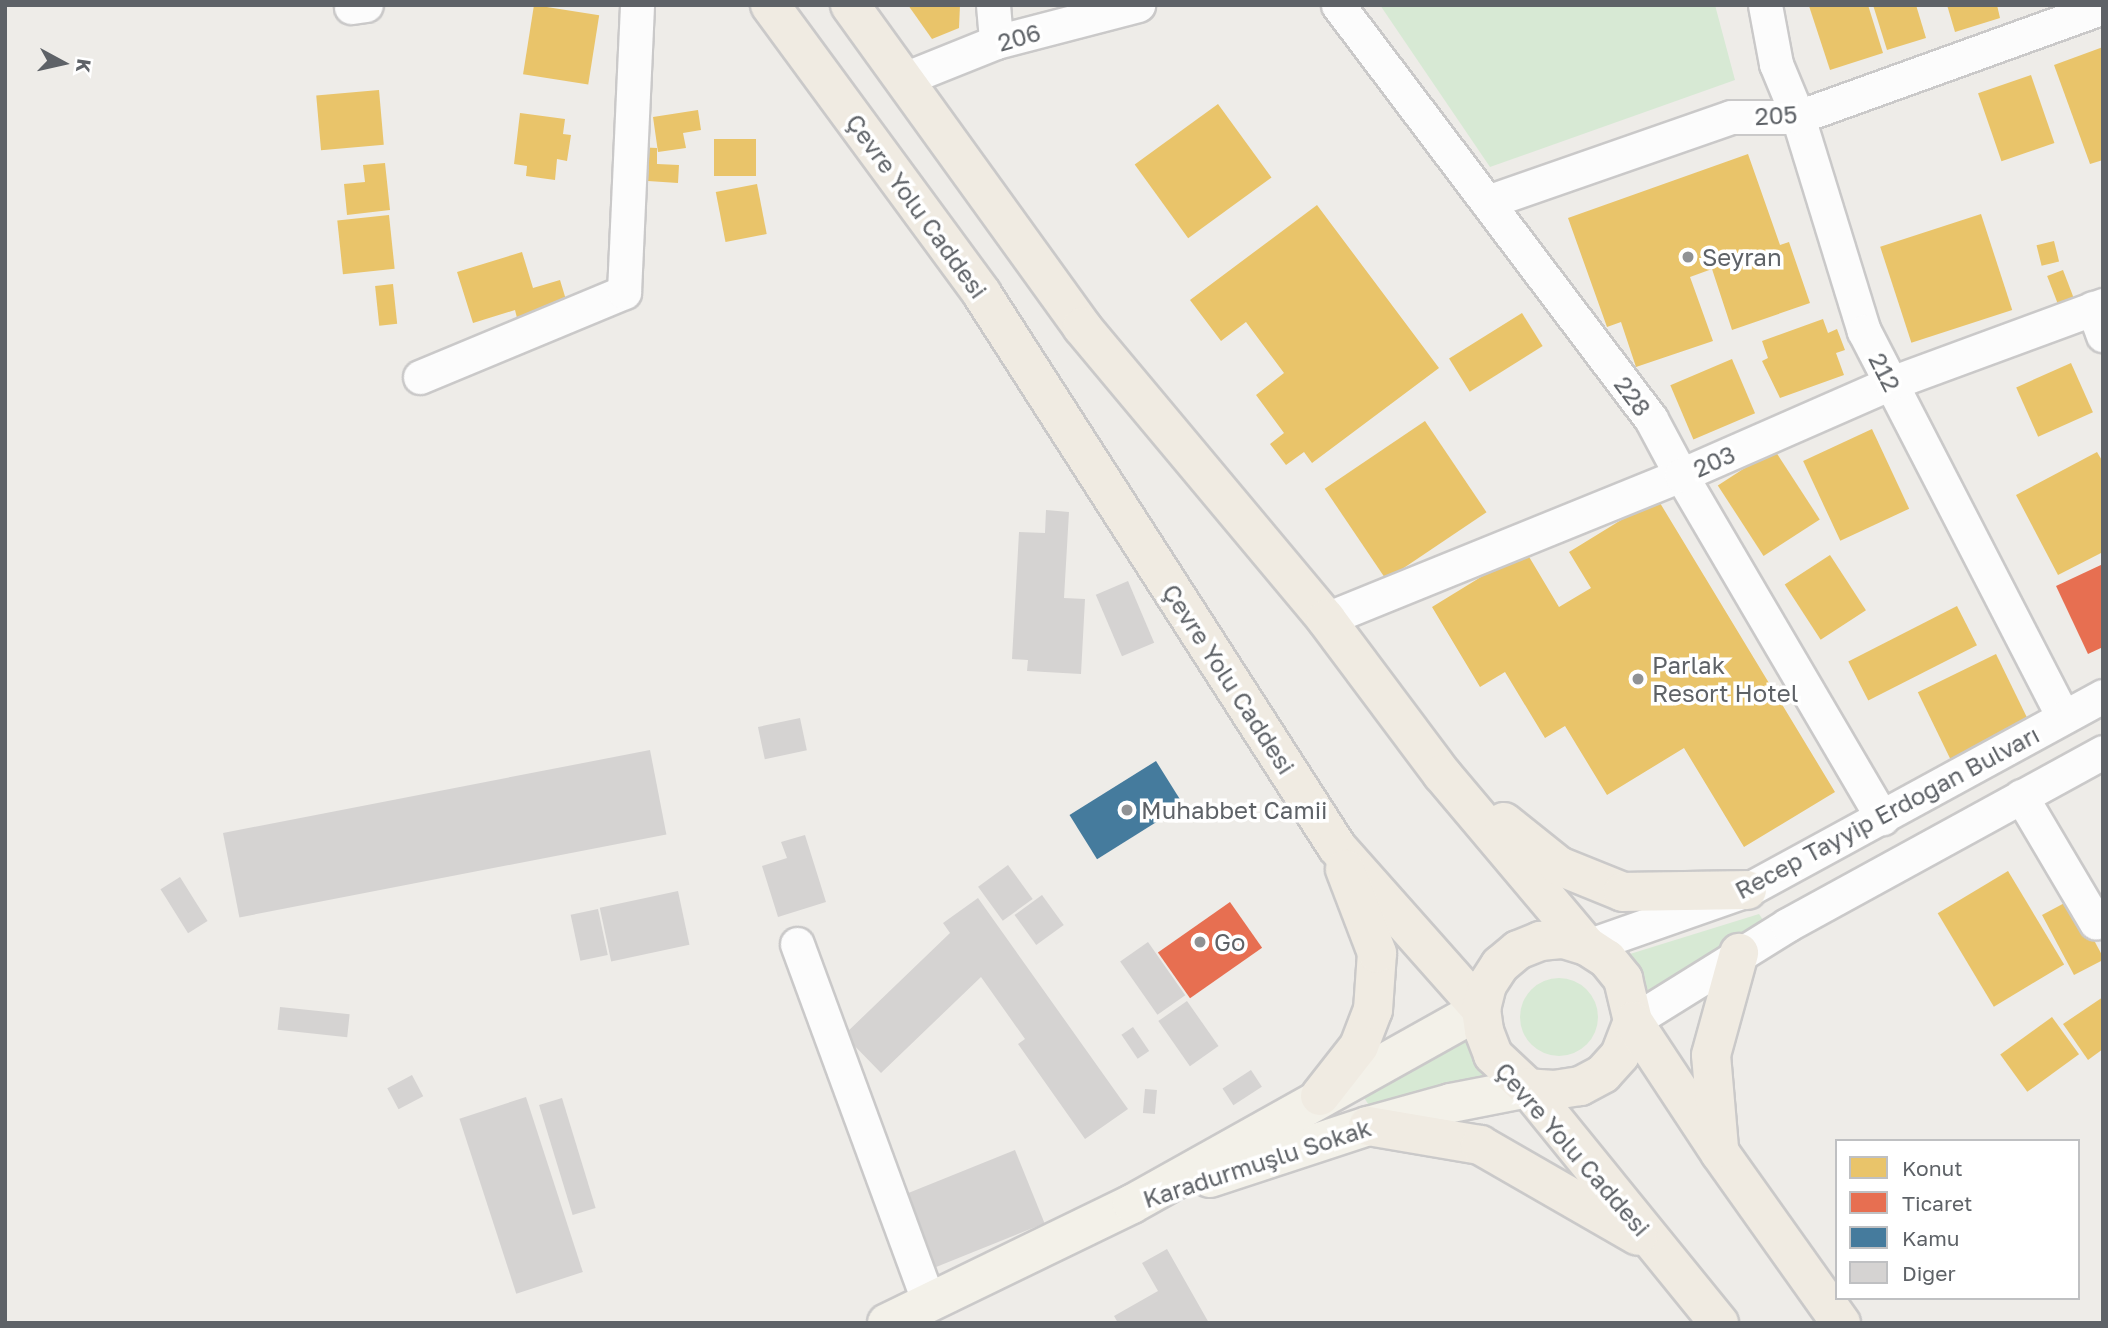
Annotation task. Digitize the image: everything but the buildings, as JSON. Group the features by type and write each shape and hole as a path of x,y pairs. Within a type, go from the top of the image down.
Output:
{"highway":[{"name":"Çevre Yolu Caddesi","path":"770,5 982,294 1337,847 1482,1009 1484,1031 1493,1055 1528,1088 1719,1323"},
{"path":"850,5 1082,327 1326,620 1442,774 1587,946"},
{"path":"1442,774 1559,866 1623,892 1747,890"},
{"path":"1320,1096 1359,1046 1373,1010 1374,999 1377,953 1337,847"},
{"path":"1482,1009 1487,985 1500,965 1518,950 1540,941 1564,939 1587,946 1607,959 1623,979 1633,1021 1720,1153 1841,1323"},
{"path":"1720,1153 1710,1055 1739,953"},
{"path":"1528,1088 1554,1090 1580,1086 1603,1074 1620,1055 1633,1021"},
{"path":"1368,1126 1480,1145 1657,1248"}],"main road":[{"name":"Karadurmuşlu Sokak","path":"1132,1205 1320,1096 1353,1082 1482,1009"},
{"name":"Karadurmuşlu Sokak","path":"1132,1205 1368,1126 1451,1103 1528,1088"},
{"path":"887,1323 1132,1205"}],"street":[{"path":"420,377 624,292 637,5"},
{"path":"993,5 996,42"},
{"name":"206","path":"904,79 996,42 1138,5"},
{"name":"228","path":"1338,5 1651,419 1882,818"},
{"name":"212","path":"1765,5 1776,64 1798,117 1864,331 2063,717"},
{"name":"205","path":"1487,202 1731,117 1798,117 2103,7"},
{"name":"203","path":"1326,620 1681,475 1891,383 2100,316"},
{"name":"Recep Tayyip Erdoğan Bulvarı","path":"1587,946 1747,890 2103,696"},
{"name":"Recep Tayyip Erdoğan Bulvarı","path":"1633,1021 1739,953 2103,752"},
{"path":"2021,796 2096,923"},
{"path":"797,944 929,1303"}],"green space":[{"path":"1380,5 1715,5 1735,80 1490,167"},
{"path":"1759,914 1763,920 1644,1001 1617,958"},
{"path":"1551,978 1567,978 1581,984 1592,995 1598,1009 1598,1025 1592,1039 1581,1050 1567,1056 1551,1056 1537,1050 1526,1039 1520,1025 1520,1009 1526,995 1537,984"},
{"path":"1466,1033 1495,1081 1372,1110 1363,1096"}],"place":[{"name":"Seyran","path":"1688,257"},
{"name":"Parlak Resort Hotel","path":"1638,679"},
{"name":"Muhabbet Camii","path":"1127,810"},
{"name":"Go","path":"1200,942"}]}
